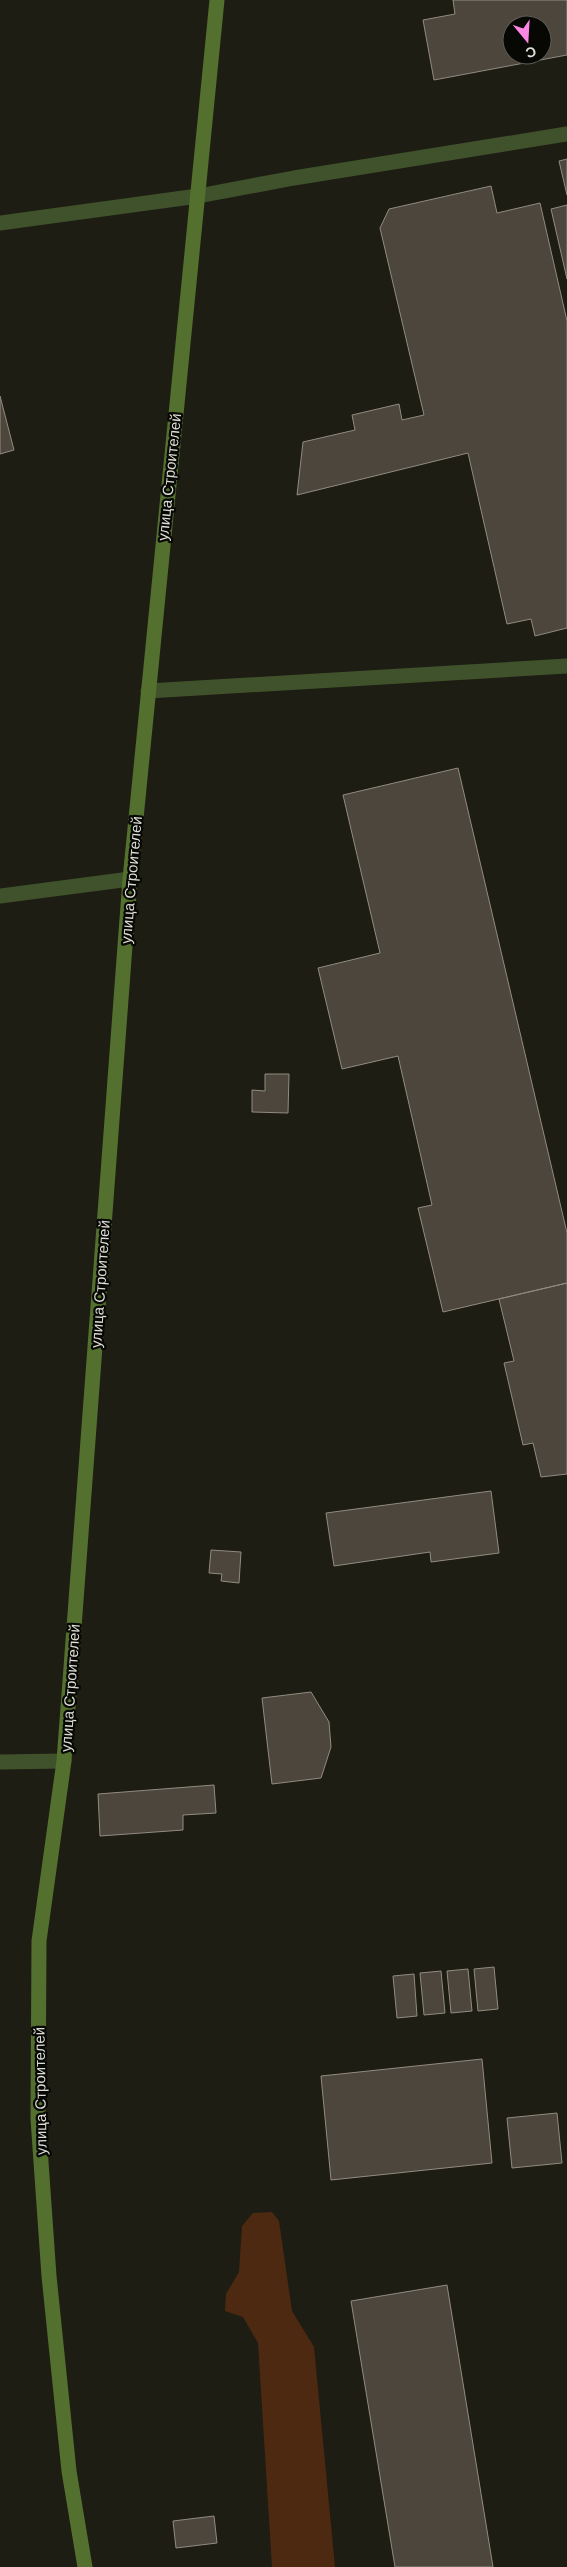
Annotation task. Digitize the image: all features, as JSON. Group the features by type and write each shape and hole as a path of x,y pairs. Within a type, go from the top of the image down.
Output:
{"main road":[{"name":"улица Строителей","path":"85,2567 69,2471 49,2276 38,2119 39,1941 64,1761 130,880 217,0"}],"street":[{"path":"0,223 198,196 294,178 567,134"},
{"path":"148,691 567,666"},
{"path":"0,896 130,880"},
{"path":"0,1762 64,1761"}],"shaded area":[{"path":"272,2212 279,2221 292,2311 314,2347 335,2567 272,2567 258,2343 243,2317 225,2311 226,2294 239,2272 242,2226 253,2213"}],"building":[{"path":"453,0 567,0 567,55 552,58 552,15 502,15 502,65 514,65 434,80 423,20 455,14"},
{"path":"567,159 567,195 559,161"},
{"path":"491,186 497,213 540,203 567,321 567,628 535,636 531,619 507,624 468,453 297,495 303,442 355,430 352,415 399,404 402,420 424,415 380,228 389,209"},
{"path":"567,205 567,279 551,209"},
{"path":"0,396 14,450 0,454"},
{"path":"458,768 567,1233 567,1283 443,1312 418,1208 432,1205 398,1056 342,1069 318,968 380,953 343,795"},
{"path":"265,1074 289,1074 288,1113 252,1112 252,1090 265,1091"},
{"path":"567,1283 567,1474 541,1477 533,1443 523,1445 504,1363 514,1361 499,1299"},
{"path":"491,1491 499,1553 431,1562 430,1552 334,1566 326,1513"},
{"path":"211,1550 241,1552 239,1583 221,1581 222,1574 209,1573"},
{"path":"311,1692 329,1722 331,1747 321,1778 272,1784 262,1698"},
{"path":"214,1785 216,1813 183,1815 183,1830 100,1836 98,1794"},
{"path":"494,1967 498,2009 478,2011 474,1969"},
{"path":"468,1969 472,2011 451,2013 447,1971"},
{"path":"441,1971 445,2013 424,2015 420,1973"},
{"path":"414,1974 417,2016 397,2018 393,1976"},
{"path":"482,2059 492,2163 331,2180 321,2076"},
{"path":"557,2113 562,2163 512,2168 507,2118"},
{"path":"447,2285 493,2567 395,2567 351,2301"},
{"path":"214,2516 217,2543 176,2548 173,2521"}]}
